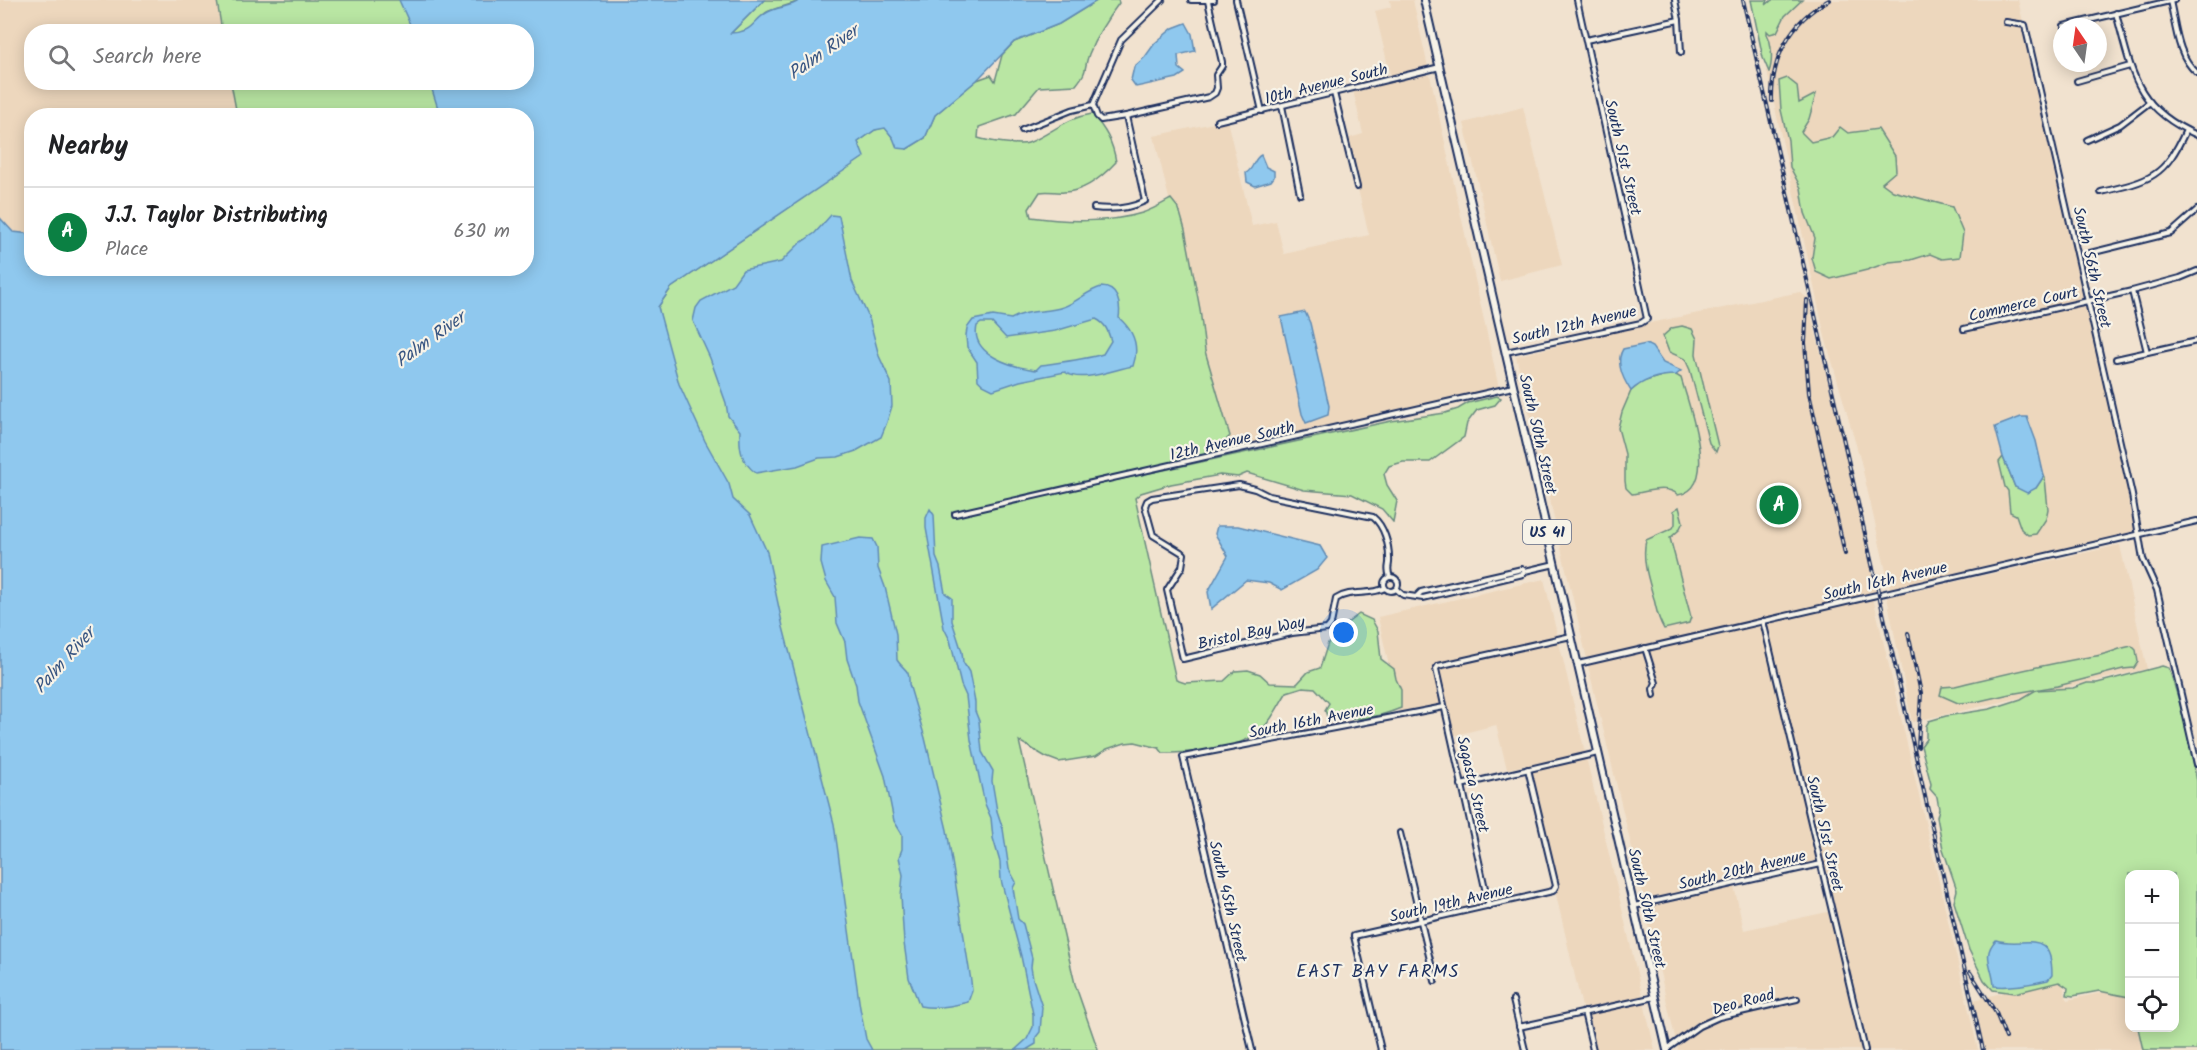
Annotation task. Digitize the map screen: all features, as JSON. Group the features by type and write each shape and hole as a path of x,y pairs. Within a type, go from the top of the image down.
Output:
{"main road":[{"name":"South 50th Street","path":"1424,0 1667,1050"}],"street":[{"path":"1162,0 1121,40 1093,105 1101,120 1209,97 1215,93 1216,75 1222,62 1208,1"},
{"path":"1191,0 1214,0"},
{"path":"1236,0 1262,111"},
{"name":"South 51st Street","path":"1577,0 1647,319"},
{"path":"1675,0 1681,52"},
{"path":"2099,18 2172,0 2182,52 2188,65 2197,73"},
{"path":"2116,14 2134,80 2162,116 2197,135"},
{"path":"1586,40 1679,20"},
{"name":"South 56th Street","path":"2006,22 2025,24 2132,495 2143,559 2157,590 2197,764"},
{"path":"2077,81 2130,66"},
{"name":"10th Avenue South","path":"1217,121 1440,68"},
{"path":"1334,93 1357,187"},
{"path":"2087,140 2120,125 2150,102"},
{"path":"1023,130 1071,110 1093,105"},
{"path":"1282,106 1300,194"},
{"path":"1094,208 1113,210 1136,206 1145,201 1126,116"},
{"path":"2101,192 2135,184 2156,175 2168,164 2176,152 2186,130"},
{"path":"2090,253 2171,233 2197,210"},
{"name":"Commerce Court","path":"1964,329 2132,291 2197,271"},
{"path":"2132,291 2147,352"},
{"name":"South 12th Avenue","path":"1506,352 1641,323 1647,319"},
{"path":"2116,359 2197,341"},
{"name":"12th Avenue South","path":"955,514 1514,387"},
{"name":"Bristol Bay Way","path":"1385,588 1368,593 1355,592 1336,599 1331,624 1327,629 1292,633 1183,659 1167,590 1182,567 1184,554 1153,535 1145,506 1152,498 1239,485 1269,496 1373,517 1382,525 1390,559 1387,568 1390,577"},
{"name":"South 16th Avenue","path":"1578,664 2197,521"},
{"path":"1396,589 1403,595 1417,596 1421,592 1478,578 1555,564"},
{"path":"1390,577 1398,581 1396,589 1391,591 1385,588 1385,581 1390,577"},
{"name":"South 51st Street","path":"1764,621 1865,1050"},
{"name":"Sagasta Street","path":"1489,906 1437,667 1571,636"},
{"path":"1645,648 1656,683 1653,689 1654,695"},
{"name":"South 16th Avenue","path":"1183,758 1444,707"},
{"path":"1461,785 1598,753"},
{"name":"South 45th Street","path":"1183,758 1252,1050"},
{"name":"South 19th Avenue","path":"1381,1050 1354,936 1553,891 1556,886 1528,769"},
{"path":"1400,833 1435,981"},
{"name":"South 20th Avenue","path":"1634,906 1821,864"},
{"path":"1519,1027 1655,997"},
{"name":"Deo Road","path":"1667,1050 1699,1026 1719,1017 1797,999"},
{"path":"1513,1000 1525,1050"},
{"path":"1584,1012 1593,1050"}],"shaded area":[{"path":"0,0 217,0 221,24 24,24 24,90 232,90 236,108 24,108 24,233 13,232 0,218"},
{"path":"1390,0 1413,0 1428,67 1391,78 1375,11 1391,7"},
{"path":"1782,0 2018,0 2130,494 2135,534 1890,589 1861,462 1825,337 1753,7"},
{"path":"1419,75 1430,75 1499,388 1230,453 1154,136 1227,120 1252,226 1276,221 1284,254 1369,235 1346,139 1363,134 1353,90"},
{"path":"1523,107 1562,265 1500,281 1464,123"},
{"path":"1800,292 1807,298 1880,590 1769,618 1587,659 1516,356 1650,323"},
{"path":"2120,545 2147,669 1912,722 1887,597"},
{"path":"1544,579 1655,1050 1592,1050 1526,765 1507,769 1496,725 1448,737 1441,713 1437,711 1401,719 1378,617"},
{"path":"1873,597 1978,1050 1678,1050 1645,908 1734,886 1744,930 1832,911 1765,621"},
{"path":"1763,622 1819,862 1744,880 1644,899 1588,666 1641,650"},
{"path":"2061,978 2067,1000 2125,988 2125,1032 2138,1032 2142,1050 1981,1050 1970,1001"}],"green space":[{"path":"422,0 428,24 221,24 217,1"},
{"path":"764,0 800,0 767,12 751,28 730,34"},
{"path":"1098,0 1118,0 1119,3 1095,41 1084,72 1076,85 1039,87 1016,114 979,127 978,138 1024,144 1074,119 1092,114 1108,136 1116,162 1099,178 1079,189 1064,192 1040,192 1029,209 1031,217 1072,221 1116,219 1146,212 1171,199 1179,209 1200,309 1205,351 1230,436 1227,439 1230,453 1085,487 1391,421 1445,413 1468,403 1497,396 1501,398 1495,405 1477,410 1467,423 1464,437 1430,462 1403,462 1389,466 1384,474 1387,485 1397,501 1393,522 1382,509 1352,494 1304,490 1247,473 1238,477 1220,475 1171,484 1141,493 1135,498 1176,680 1185,683 1224,681 1235,671 1248,670 1260,674 1270,683 1297,684 1308,672 1320,668 1328,643 1359,614 1372,620 1378,631 1381,659 1394,669 1401,690 1401,708 1365,718 1327,716 1325,710 1329,703 1315,688 1303,687 1287,692 1271,719 1255,735 1244,741 1217,749 1163,753 1159,748 1135,742 1107,749 1096,756 1059,762 1019,741 1075,984 1098,1050 821,1050 658,307 671,288 863,157 858,142 875,130 885,127 893,138 907,149 925,138 935,115 977,80 991,75 995,81 1002,55 1014,42 1059,24"},
{"path":"1751,0 1768,0 1766,5 1772,0 1802,0 1785,16 1777,32 1770,34 1767,31 1771,53 1769,72 1763,58"},
{"path":"1787,78 1797,86 1799,103 1816,94 1809,119 1801,132 1811,142 1832,137 1840,127 1848,133 1878,129 1895,156 1896,171 1882,183 1893,191 1952,207 1963,233 1960,257 1942,259 1930,254 1911,260 1889,262 1831,279 1816,272 1812,258 1815,238 1805,213 1801,188 1790,167 1788,140 1781,110 1779,81"},
{"path":"232,90 455,90 461,108 236,108"},
{"path":"1682,326 1692,329 1697,339 1696,354 1718,446 1716,452 1709,443 1685,359 1669,352 1663,336 1672,328"},
{"path":"1665,375 1676,375 1681,378 1698,443 1700,461 1698,477 1691,489 1678,495 1662,489 1632,494 1626,488 1625,454 1618,428 1622,412 1631,391 1642,382"},
{"path":"2003,457 2015,487 2036,488 2044,476 2045,478 2048,509 2046,519 2036,534 2028,535 2021,529 2016,515 2010,512 2008,491 1999,462"},
{"path":"1679,507 1683,522 1679,530 1670,538 1691,617 1689,623 1664,629 1647,573 1645,547 1646,540 1673,528 1675,513 1673,511"},
{"path":"2132,646 2136,650 2138,662 2134,668 1975,702 1958,703 1940,695 1942,687 2100,655"},
{"path":"2162,666 2169,668 2184,717 2197,781 2197,1050 2143,1050 2139,1032 2179,1032 2179,870 2125,870 2125,996 2099,991 2067,995 2068,988 2059,982 2015,993 1993,990 1984,980 1969,950 1954,902 1957,890 1943,849 1937,817 1939,809 1937,797 1930,789 1931,784 1921,746 1926,739 1926,726 1929,721 1990,709 2021,699 2036,690 2073,688 2087,683 2097,683"}],"water":[{"name":"Palm River","path":"399,0 764,0 731,33 745,30 768,12 800,0 1098,0 1059,24 1014,42 977,80 935,115 925,138 907,149 897,148 885,128 875,130 858,142 864,157 671,288 658,307 679,384 705,441 729,484 733,499 750,515 767,552 783,627 834,824 860,1008 866,1039 872,1050 0,1050 0,218 13,232 24,233 24,276 534,276 534,108 438,108 432,90 534,90 534,24 410,24"},
{"path":"1186,23 1192,34 1195,51 1178,55 1179,68 1185,73 1177,78 1136,87 1131,80 1134,67 1155,43 1173,28"},
{"path":"1261,155 1266,167 1274,171 1274,177 1271,181 1255,186 1247,182 1246,173"},
{"path":"831,215 839,216 852,281 869,318 879,356 891,382 892,406 881,437 856,451 838,457 819,458 797,466 756,473 744,460 740,431 728,416 726,403 710,358 693,321 696,308 701,301 733,284 743,270 781,262 799,244 815,233"},
{"path":"1107,288 1117,297 1119,318 1132,334 1136,345 1133,366 1098,375 1079,377 1065,372 1020,381 993,390 978,380 977,362 967,347 966,336 967,328 973,320 993,316 1011,319 1024,314 1057,309 1096,289","holes":["1096,319 1106,328 1111,341 1103,354 1041,365 1036,370 995,358 980,345 977,336 977,326 981,323 992,323 1006,338 1055,331"]},
{"path":"1305,312 1310,323 1329,406 1328,415 1306,423 1302,414 1281,317"},
{"path":"1646,344 1652,347 1663,363 1681,371 1676,375 1646,381 1631,391 1621,370 1621,354 1623,349"},
{"path":"2027,417 2036,441 2044,476 2036,488 2027,493 2015,487 2003,457 1995,427"},
{"path":"930,509 934,515 936,557 945,593 952,598 952,621 963,662 969,672 975,711 979,721 982,752 993,771 992,781 1009,869 1016,882 1013,888 1018,919 1023,924 1032,958 1033,979 1042,1007 1040,1032 1036,1037 1036,1044 1026,1050 1015,1050 1027,1039 1033,1027 1033,1014 1021,956 1001,880 1000,862 993,838 991,818 985,804 971,740 966,696 950,640 944,628 926,528 926,518"},
{"path":"1217,526 1238,526 1320,546 1327,558 1317,570 1282,590 1269,583 1246,580 1211,609 1208,592 1228,556 1215,534"},
{"path":"860,538 873,539 877,547 878,568 896,634 897,660 909,675 909,684 925,738 947,830 972,991 968,1002 956,1005 920,1006 909,978 901,896 903,875 899,857 902,849 902,834 894,821 885,776 858,701 845,642 837,623 835,597 826,581 821,563 822,547"},
{"path":"1996,940 2041,944 2047,950 2051,960 2052,975 2048,980 2035,983 1994,986 1989,951"}],"railway":[{"path":"1743,0 1983,1050"},
{"path":"1772,101 1775,70 1786,42 1804,19 1829,0"},
{"path":"1807,300 1805,343 1809,393 1845,554"},
{"path":"1908,633 1921,693 1918,747"},
{"path":"1970,972 1996,1013 2006,1038"}],"place":[{"name":"J.J. Taylor Distributing","path":"1779,505"}],"district":[{"name":"EAST BAY FARMS","path":"1378,971"}]}
